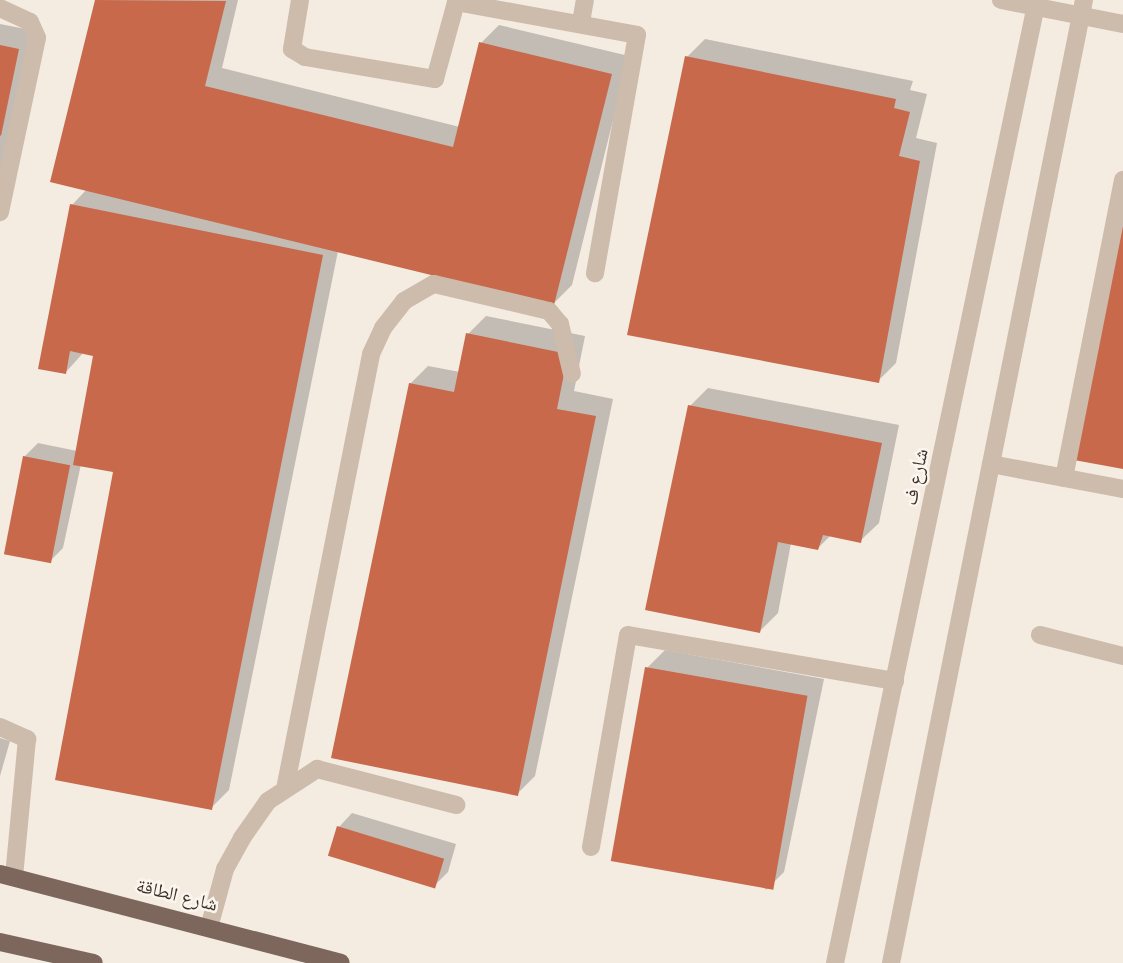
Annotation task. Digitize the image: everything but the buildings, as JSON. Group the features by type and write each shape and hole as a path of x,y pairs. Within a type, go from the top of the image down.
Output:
{"main road":[{"name":"شارع الطاقة","path":"7,876 210,924 341,963"},
{"path":"0,942 94,963"}],"street":[{"path":"300,0 292,49 305,57 435,79 452,1 630,31 639,45 595,273"},
{"path":"581,22 585,0"},
{"path":"1000,0 1082,8 1123,24"},
{"name":"شارع ف","path":"835,963 1037,3"},
{"path":"0,8 30,22 37,38 0,212"},
{"path":"891,963 1082,8"},
{"path":"1064,478 1123,180"},
{"path":"286,784 371,354 383,328 404,301 433,284 549,311 560,324 572,374"},
{"path":"991,464 1123,488"},
{"path":"590,847 628,635 895,681"},
{"path":"1040,635 1123,656"},
{"path":"0,727 27,739 7,876"},
{"path":"210,924 225,869 242,838 286,784 317,769 456,806"}]}
